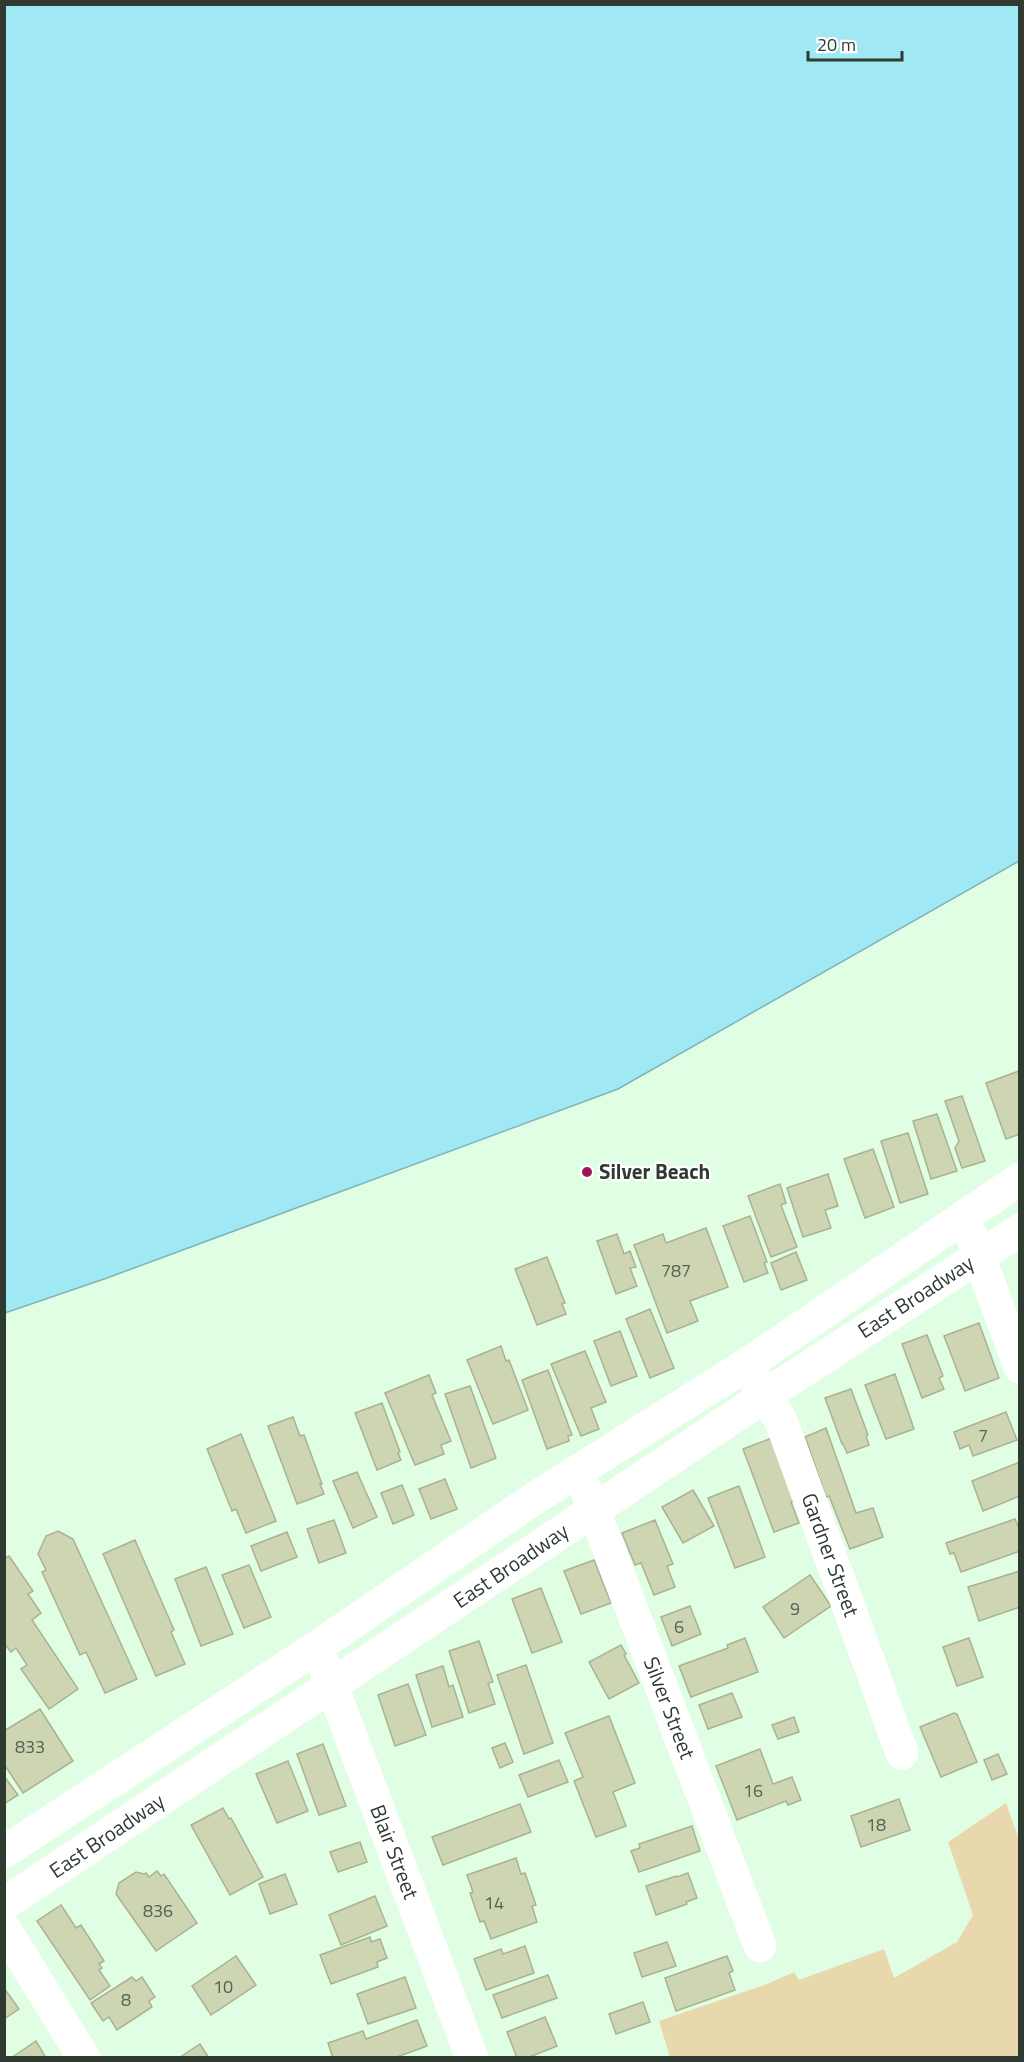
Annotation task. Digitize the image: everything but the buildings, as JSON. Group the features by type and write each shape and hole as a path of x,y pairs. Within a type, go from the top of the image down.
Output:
{"street":[{"name":"East Broadway","path":"4,1852 317,1647 532,1500 746,1365 1020,1179"},
{"path":"964,1215 1020,1367"},
{"name":"East Broadway","path":"4,1904 765,1396 1020,1230"},
{"name":"Gardner Street","path":"746,1365 781,1421 903,1753"},
{"name":"Silver Street","path":"579,1470 760,1946"},
{"name":"Blair Street","path":"317,1647 472,2058"},
{"path":"4,1928 84,2058"}],"shaded area":[{"path":"1006,1803 1019,1839 1019,2057 670,2057 659,2021 767,1984 794,1972 799,1980 884,1949 894,1978 957,1942 973,1915 948,1842"}],"water":[{"path":"4,5 1019,5 1019,861 618,1089 107,1278 5,1313"}],"place":[{"name":"Silver Beach","path":"587,1172"}]}
